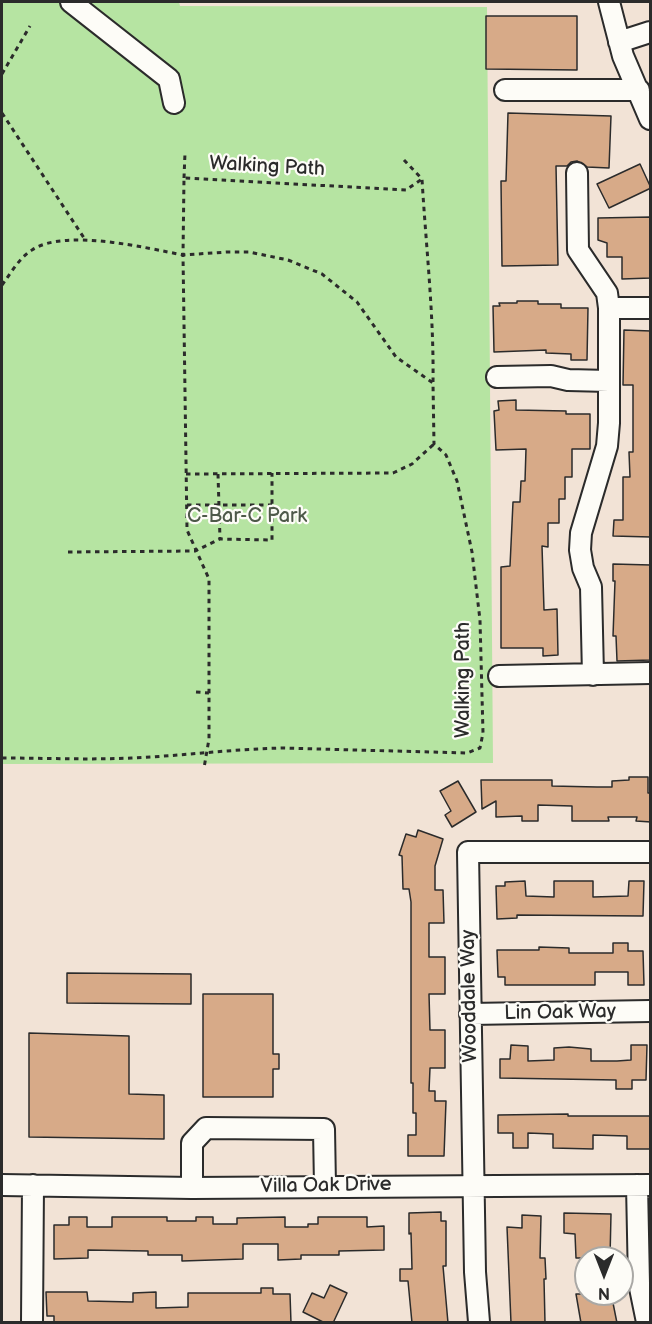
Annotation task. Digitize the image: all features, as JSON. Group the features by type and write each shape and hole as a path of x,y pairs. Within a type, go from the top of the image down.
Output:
{"street":[{"path":"70,2 169,79 174,103"},
{"path":"609,2 623,56 651,119"},
{"path":"619,42 651,32"},
{"path":"504,90 639,90"},
{"path":"577,172 578,249 607,293 609,308 607,446 581,533 580,550 583,568 591,587 593,675"},
{"path":"609,308 651,308"},
{"path":"497,376 551,376 568,380 609,381"},
{"path":"500,676 651,673"},
{"name":"Wooddale Way","path":"479,1323 475,1288 468,852 651,852"},
{"name":"Lin Oak Way","path":"470,1014 651,1011"},
{"path":"192,1188 192,1143 206,1128 324,1130 325,1186"},
{"name":"Villa Oak Drive","path":"2,1185 192,1188 644,1185"},
{"path":"32,1323 33,1185"},
{"path":"644,1185 639,1283 647,1323"}],"path":[{"path":"2,74 30,26"},
{"path":"2,113 86,241"},
{"path":"184,178 185,153"},
{"path":"186,474 393,473 411,464 434,444 433,336 422,179 404,160"},
{"name":"Walking Path","path":"206,754 209,740 209,579 195,551 188,530 183,255 184,178 406,190 422,179"},
{"path":"2,285 22,258 31,250 43,244 63,240 123,245 183,255 249,252 288,260 322,274 357,302 396,357 433,383"},
{"name":"Walking Path","path":"2,758 84,759 206,754 252,749 314,748 467,753 480,748 483,733 480,631 472,552 457,481 446,455 434,444"},
{"path":"68,552 195,551 220,539 272,540 272,473"},
{"path":"218,474 220,539"},
{"path":"187,505 272,505"},
{"path":"196,692 209,693"},
{"path":"204,768 206,754"}],"green space":[{"name":"C-Bar-C Park","path":"2,2 179,2 180,6 487,7 493,763 2,764"}],"building":[{"path":"486,16 577,16 577,70 486,69"},
{"path":"508,113 611,116 609,168 587,167 577,161 567,166 556,166 558,265 502,266 501,181 506,181"},
{"path":"640,164 651,188 609,208 597,184"},
{"path":"651,217 651,278 622,279 622,257 607,257 607,243 598,240 598,218"},
{"path":"517,301 561,304 561,308 588,308 587,360 571,360 571,354 546,353 546,350 494,352 493,306 500,306 499,303 517,303"},
{"path":"624,330 651,331 651,537 613,536 614,520 623,520 623,477 630,477 629,452 633,452 633,385 623,385"},
{"path":"516,400 516,410 590,414 590,449 572,449 572,477 565,477 565,499 559,499 559,523 548,523 548,547 542,546 544,610 557,609 558,655 543,656 543,648 501,648 501,567 510,566 513,502 520,502 521,481 525,481 526,449 496,450 494,411 499,410 498,401"},
{"path":"613,564 651,565 651,660 617,661 616,636 613,636 615,581 613,581"},
{"path":"629,777 648,777 648,793 651,793 651,822 636,821 637,817 608,817 609,821 572,821 572,806 538,805 538,821 522,821 522,816 496,817 496,801 482,809 481,780 552,780 552,786 612,787 612,781 629,780"},
{"path":"458,781 476,812 452,827 445,815 451,811 440,791"},
{"path":"418,830 443,839 435,866 435,890 443,890 444,923 429,923 429,957 445,957 445,994 429,994 430,1030 445,1030 445,1068 430,1068 429,1091 435,1091 435,1101 446,1101 444,1156 408,1156 408,1135 416,1135 416,1113 413,1113 413,1083 411,1083 411,902 409,889 403,889 402,856 399,855 406,834 416,837"},
{"path":"525,881 526,896 554,897 554,881 593,881 593,897 628,896 629,881 644,881 643,916 517,915 517,918 497,919 496,886 505,886 505,882"},
{"path":"613,943 628,943 628,951 643,951 644,985 628,985 628,972 595,972 595,985 505,985 505,977 498,977 497,950 539,950 539,947 569,948 569,953 613,953"},
{"path":"67,973 191,974 191,1004 67,1003"},
{"path":"203,994 273,994 273,1054 279,1054 279,1069 273,1069 273,1097 203,1097"},
{"path":"29,1033 129,1036 129,1094 164,1095 164,1139 29,1137"},
{"path":"511,1045 528,1046 528,1061 554,1060 554,1048 569,1047 591,1049 591,1061 617,1061 631,1060 631,1045 647,1045 646,1080 632,1080 632,1089 616,1089 616,1080 500,1078 500,1059 510,1059"},
{"path":"568,1114 568,1116 651,1116 651,1149 627,1149 627,1136 593,1135 593,1149 553,1148 553,1134 528,1133 528,1148 513,1148 513,1133 498,1133 498,1115"},
{"path":"441,1212 441,1221 446,1221 446,1266 443,1266 448,1323 412,1323 408,1281 400,1281 400,1269 412,1269 409,1213"},
{"path":"564,1213 611,1214 610,1246 576,1246 575,1234 564,1233"},
{"path":"522,1215 541,1216 540,1258 545,1258 546,1279 544,1279 545,1323 511,1323 507,1227 522,1228"},
{"path":"69,1217 87,1217 87,1227 112,1227 112,1217 167,1217 167,1221 196,1221 196,1217 213,1217 213,1224 237,1224 237,1218 285,1217 285,1227 308,1227 308,1224 318,1224 318,1217 367,1217 367,1227 384,1226 384,1250 339,1251 339,1255 301,1255 301,1259 278,1260 278,1244 243,1244 243,1259 182,1261 182,1255 148,1255 148,1251 88,1250 88,1258 54,1259 54,1225 69,1225"},
{"path":"330,1285 347,1293 333,1323 325,1323 303,1312 312,1293 324,1298"},
{"path":"261,1288 273,1288 273,1294 290,1294 291,1323 54,1323 54,1316 47,1316 46,1292 87,1292 88,1301 133,1302 133,1293 156,1292 156,1308 188,1307 188,1293 261,1293"},
{"path":"578,1306 614,1306 617,1323 581,1323"}]}
